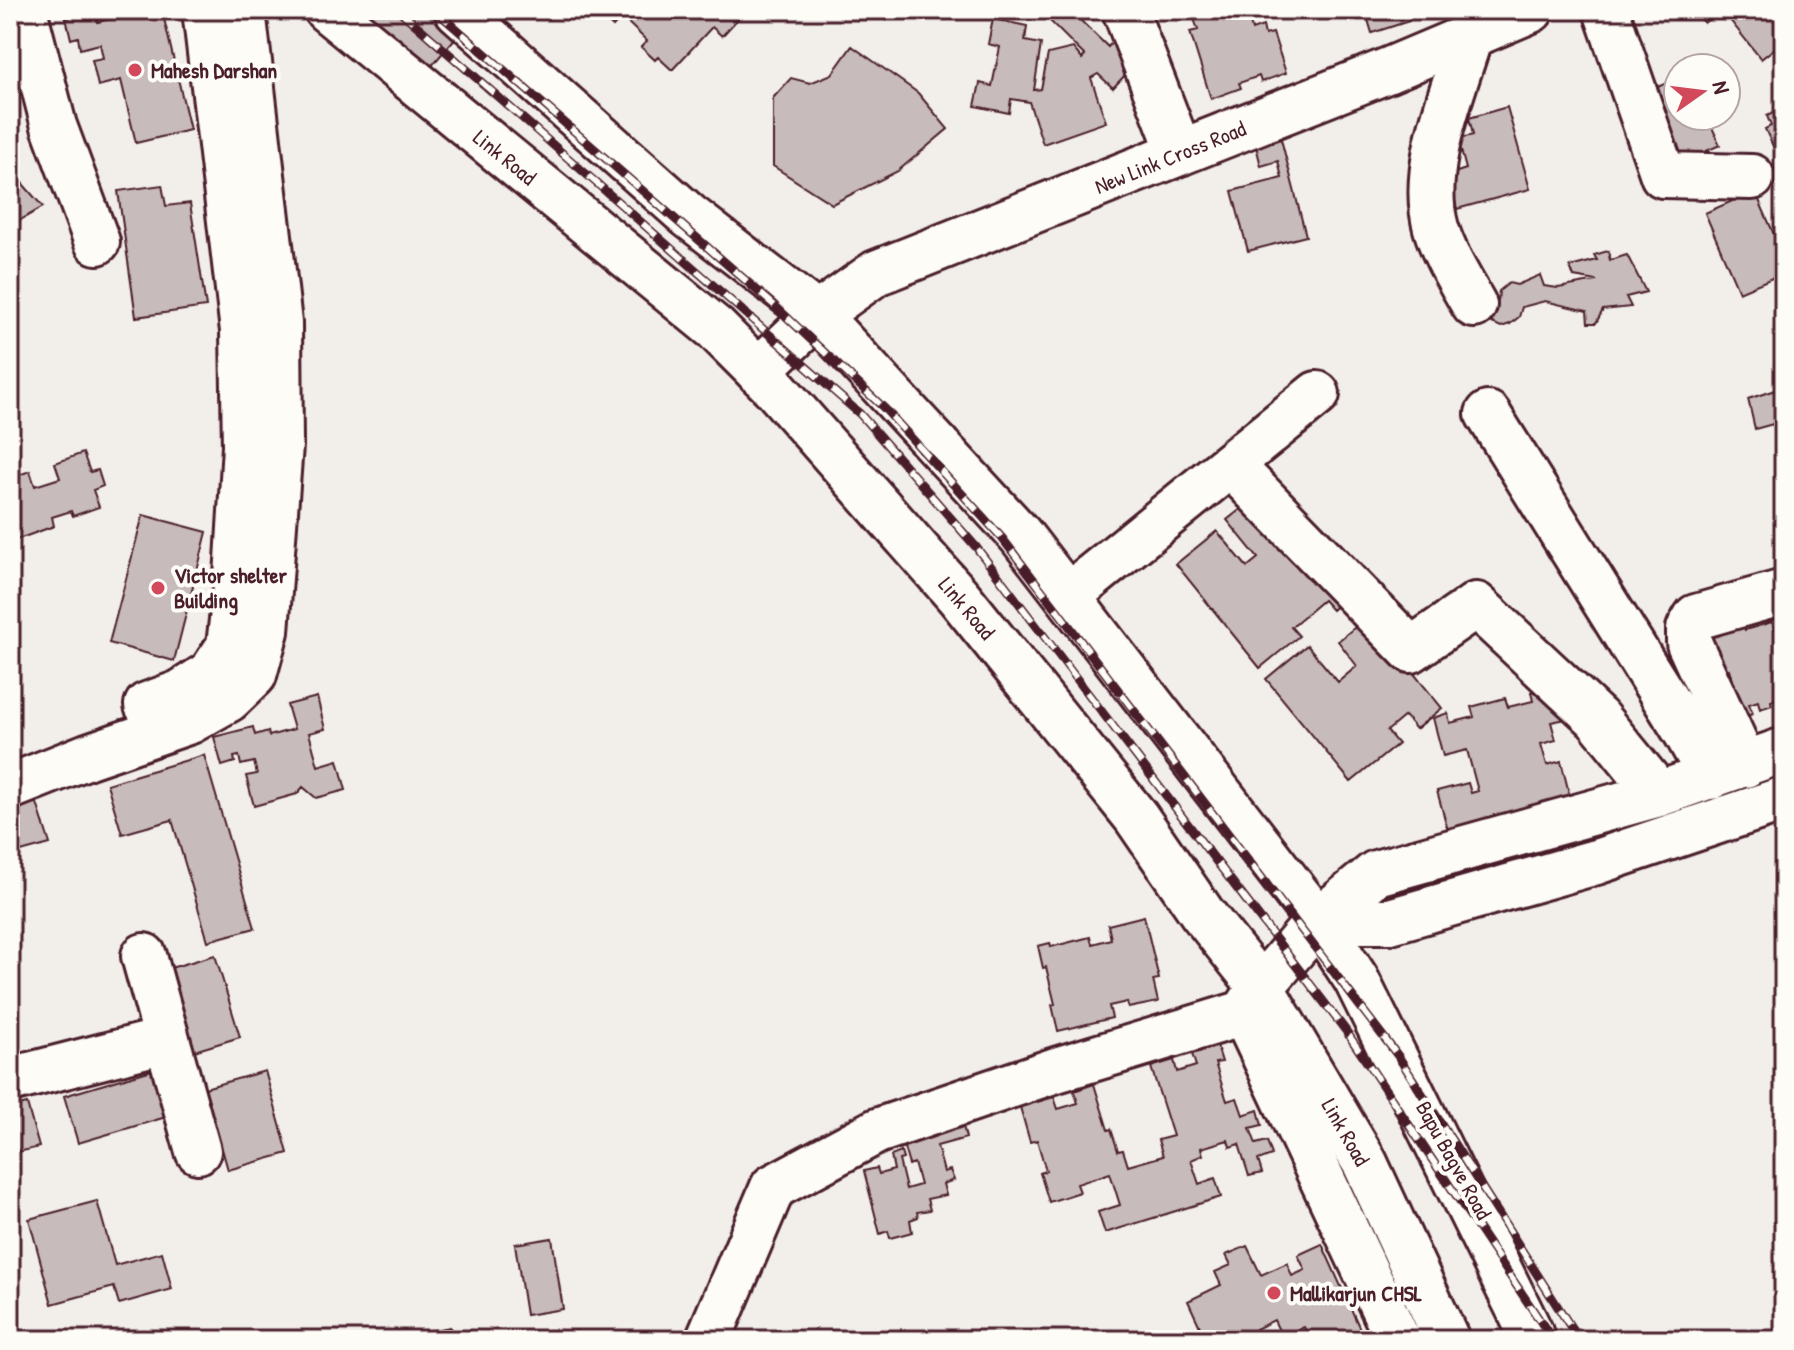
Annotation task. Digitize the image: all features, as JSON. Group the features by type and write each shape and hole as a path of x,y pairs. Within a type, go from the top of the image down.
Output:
{"main road":[{"path":"24,10 54,126 97,242"},
{"path":"10,757 76,729 180,693 211,673 229,646 237,577 245,446 243,331 205,10"},
{"path":"10,787 190,721 229,699 254,675 266,631 280,445 279,323 243,10"},
{"name":"Link Road","path":"327,10 715,328 758,371 969,609 1136,817 1202,913 1253,1000 1365,1163 1447,1340"},
{"path":"457,10 689,216 817,315 1020,535 1318,921 1356,979 1536,1331"},
{"path":"1125,10 1180,153"},
{"name":"New Link Cross Road","path":"758,371 817,315 876,273 1531,10"},
{"path":"1606,10 1663,175 1752,177"},
{"path":"1470,36 1432,165 1432,205 1436,227 1448,257 1474,305"},
{"path":"1068,596 1317,394"},
{"path":"1488,414 1687,734 1746,764"},
{"path":"1231,465 1411,650 1476,605 1597,718 1659,794"},
{"path":"1746,764 1689,643 1689,629 1696,617 1784,592"},
{"path":"708,1340 773,1187 877,1131 1253,1000 1318,921 1376,873 1659,794 1746,764"},
{"path":"1318,921 1390,921 1596,862 1784,799"},
{"path":"144,956 198,1151"},
{"path":"1253,1000 1398,1340"},
{"path":"10,1080 166,1040"}],"shaded area":[{"path":"941,1331 999,1334 1014,1340 898,1340 906,1335"}],"building":[{"name":"Mahesh Darshan","path":"129,10 162,10 190,130 136,143 121,80 98,86 92,60 103,58 100,44 80,49 78,37 71,39 66,18 97,16 98,22 130,14"},
{"path":"294,10 479,10 402,101"},
{"path":"595,10 694,10 698,14 702,10 746,10 722,36 712,27 672,70 641,47 647,41 622,17 613,27"},
{"path":"1054,10 1089,10 1080,20 1108,47 1117,37 1140,59 1113,88 1098,74 1091,78 1106,122 1043,144 1029,102 1011,99 1009,113 975,106 980,83 992,86 1000,47 988,44 993,19 1027,26 1025,41 1041,44 1034,90 1041,89 1048,54 1073,48 1082,59 1085,56 1047,18"},
{"path":"1191,10 1253,10 1256,19 1250,22 1252,30 1263,26 1265,35 1273,33 1286,73 1261,82 1259,76 1239,83 1241,88 1211,99 1190,32 1198,30"},
{"path":"1365,10 1429,10 1408,17 1409,21 1372,33"},
{"path":"1694,10 1720,10 1704,23"},
{"path":"1722,10 1784,10 1784,41 1761,59"},
{"path":"852,46 918,93 948,129 898,171 832,204 773,166 773,98 791,78 810,83 832,74"},
{"path":"1662,85 1662,110 1653,89"},
{"path":"1507,107 1530,189 1457,209 1448,175 1466,169 1458,139 1473,135 1469,118"},
{"path":"1784,108 1783,168 1765,129 1771,126 1767,116"},
{"path":"1672,132 1714,132 1720,145 1684,161"},
{"path":"1281,139 1306,236 1248,251 1232,191 1282,178 1278,161 1261,166 1256,146"},
{"path":"10,169 43,207 10,226"},
{"path":"162,185 166,206 190,203 206,307 136,317 118,191"},
{"path":"1755,191 1784,257 1784,273 1739,292 1705,213"},
{"path":"1608,251 1610,260 1627,255 1646,292 1626,297 1631,307 1603,310 1596,323 1588,323 1587,311 1545,301 1522,307 1519,317 1510,324 1501,327 1492,323 1488,306 1498,301 1499,291 1509,283 1517,285 1540,275 1544,286 1558,288 1597,281 1574,277 1570,267 1597,260 1594,255"},
{"path":"1784,387 1784,485 1779,466 1783,465 1773,424 1755,429 1748,399"},
{"path":"83,453 90,472 98,470 103,486 93,490 99,507 73,516 71,511 52,517 54,526 10,542 10,478 30,471 35,486 60,478 55,463"},
{"path":"1256,497 1341,602 1332,610 1323,600 1291,627 1299,636 1260,668 1176,564 1217,531 1247,567 1258,558 1227,520"},
{"name":"Victor shelter Building","path":"143,515 207,532 174,661 109,643"},
{"path":"1368,617 1442,708 1416,729 1405,716 1387,731 1398,744 1351,782 1266,679 1307,645 1338,682 1357,666 1338,641"},
{"path":"1741,618 1745,630 1772,622 1774,629 1784,626 1784,696 1760,709 1758,701 1749,704 1753,714 1733,721 1736,693 1729,669 1723,671 1698,630"},
{"path":"1551,687 1566,719 1551,722 1556,740 1541,744 1547,765 1561,761 1572,805 1449,834 1437,791 1468,783 1471,793 1478,791 1467,750 1443,756 1433,718 1448,713 1450,723 1474,717 1471,707 1505,698 1508,707 1533,701 1531,692"},
{"path":"317,697 325,729 309,733 318,766 338,760 346,790 316,798 303,787 297,794 254,806 246,776 257,774 254,762 241,765 239,756 234,757 235,762 222,766 214,737 253,727 255,735 268,731 269,736 294,729 287,705"},
{"path":"204,755 255,928 208,941 172,820 122,834 107,784"},
{"path":"36,800 50,844 10,855 10,808"},
{"path":"1144,916 1159,979 1153,980 1158,1002 1128,1008 1127,1002 1109,1006 1112,1018 1058,1031 1052,1005 1055,1004 1038,946 1050,943 1051,947 1090,937 1092,944 1111,939 1108,925"},
{"path":"215,955 240,1037 191,1052 167,969"},
{"path":"1217,1046 1222,1062 1215,1063 1227,1101 1237,1098 1243,1115 1258,1110 1262,1125 1250,1128 1256,1144 1267,1141 1272,1155 1258,1160 1262,1173 1249,1176 1239,1144 1230,1147 1228,1140 1201,1148 1203,1155 1191,1160 1199,1184 1215,1178 1221,1197 1105,1233 1098,1212 1120,1205 1110,1173 1077,1184 1080,1192 1049,1202 1040,1173 1046,1171 1037,1140 1030,1142 1020,1107 1054,1097 1058,1109 1078,1103 1074,1091 1094,1084 1108,1130 1111,1129 1118,1151 1123,1150 1128,1166 1163,1156 1158,1140 1173,1136 1151,1067 1174,1060 1177,1072 1196,1066 1192,1054"},
{"path":"152,1070 166,1117 78,1143 64,1096"},
{"path":"265,1071 288,1153 228,1170 205,1088"},
{"path":"27,1104 39,1147 10,1154 10,1108"},
{"path":"962,1122 966,1138 937,1146 944,1172 950,1170 954,1180 943,1184 946,1195 927,1199 930,1210 917,1212 918,1217 910,1220 912,1232 890,1238 888,1231 880,1234 864,1171 877,1168 879,1174 894,1170 891,1156 901,1152 903,1159 899,1160 906,1189 920,1185 914,1163 909,1165 902,1141"},
{"path":"97,1201 115,1265 162,1252 172,1289 119,1304 114,1287 52,1304 29,1219"},
{"path":"552,1238 563,1309 526,1315 515,1244"},
{"name":"Mallikarjun CHSL","path":"1322,1244 1365,1340 1330,1340 1329,1337 1310,1340 1304,1327 1282,1337 1274,1320 1256,1329 1261,1340 1206,1340 1188,1301 1221,1285 1215,1272 1231,1265 1226,1255 1247,1246 1261,1275 1287,1263 1292,1276 1305,1270 1298,1255"},
{"path":"450,1327 453,1340 386,1340"},
{"path":"577,1331 579,1340 532,1340"}],"railway":[{"path":"399,10 860,414 976,547 1346,1031 1553,1340"},
{"path":"435,10 775,306 885,409 1002,538 1398,1056 1579,1340"}],"place":[{"name":"Mahesh Darshan","path":"135,70"},
{"name":"Victor shelter Building","path":"158,588"},
{"name":"Mallikarjun CHSL","path":"1274,1293"}]}
